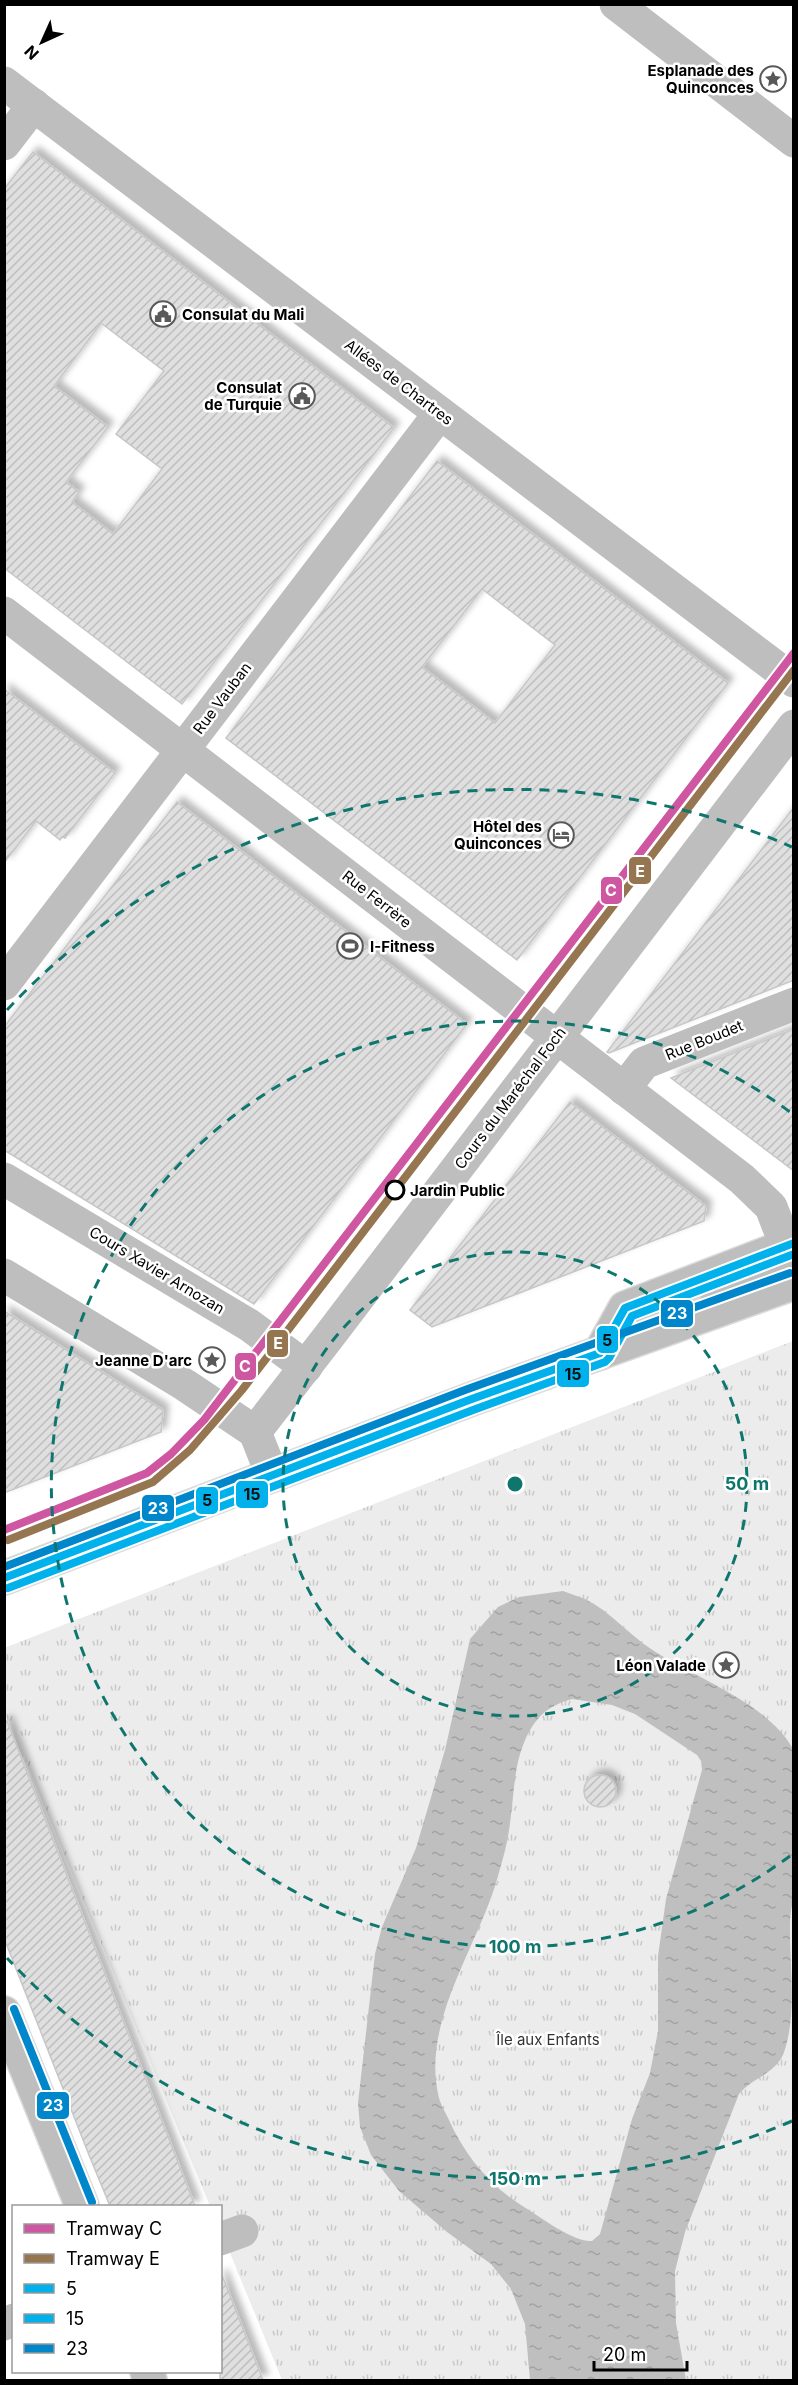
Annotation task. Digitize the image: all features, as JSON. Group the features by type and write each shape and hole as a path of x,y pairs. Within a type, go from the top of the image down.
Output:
{"street":[{"path":"616,4 794,141"},
{"name":"Allées de Chartres","path":"4,83 794,681"},
{"path":"4,144 34,105"},
{"name":"Rue Vauban","path":"4,984 440,413"},
{"name":"Rue Ferrère","path":"4,613 742,1179 771,1207 790,1245"},
{"name":"Cours du Maréchal Foch","path":"255,1432 794,726"},
{"name":"Rue Boudet","path":"624,1089 644,1063 794,1004"},
{"name":"Cours Xavier Arnozan","path":"4,1179 249,1325 306,1367"},
{"path":"696,1319 771,1267 790,1245"},
{"path":"600,1353 625,1308 790,1245"},
{"path":"4,1275 185,1385 255,1432 272,1475"},
{"path":"4,1578 469,1400 794,1283"},
{"path":"7,2027 82,2205"}],"green space":[{"name":"Île aux Enfants","path":"793,1341 793,2380 282,2380 222,2233 222,2205 210,2205 24,1757 21,1758 5,1713 4,1648"}],"water":[{"path":"563,1591 585,1599 611,1616 651,1649 749,1705 782,1733 793,1749 795,1873 790,1915 792,2007 788,2040 779,2062 739,2094 685,2232 675,2271 676,2323 686,2380 530,2380 525,2324 511,2289 491,2264 447,2232 399,2191 371,2155 360,2127 358,2103 375,1954 382,1927 416,1848 445,1750 470,1639 498,1607 519,1597","holes":["572,1699 612,1705 635,1714 697,1755 701,1761 702,1770 666,1899 658,1956 658,2031 650,2073 632,2119 600,2234 592,2241 575,2238 566,2233 511,2198 489,2179 462,2145 442,2106 435,2070 444,2013 489,1903 502,1863 516,1775 524,1742 538,1718 559,1704"]}],"building":[{"path":"33,152 394,428 182,704 4,568 4,189","holes":["101,323 164,371 116,434 162,469 113,534 72,502 79,492 66,482 108,427 54,386"]},
{"path":"437,461 728,683 517,960 226,738","holes":["482,589 555,645 495,723 422,667"]},
{"path":"4,689 115,773 65,838 62,837 60,840 36,821 4,863"},
{"path":"177,802 467,1024 254,1304 4,1150 4,1027"},
{"path":"794,807 794,980 607,1052"},
{"path":"794,1029 794,1171 671,1078"},
{"path":"570,1102 706,1206 704,1221 432,1327 410,1310"},
{"path":"4,1311 163,1410 161,1432 4,1493"},
{"path":"4,1721 7,1721 195,2205 110,2205 4,1938"},
{"path":"600,1775 611,1780 616,1791 611,1802 600,1807 589,1802 584,1791 589,1780"},
{"path":"222,2275 263,2380 220,2380 220,2373 222,2373"}],"tram line":[{"name":"C","path":"4,1530 147,1473 171,1454 204,1420 794,653"},
{"name":"E","path":"8,1540 153,1482 190,1450 242,1390 794,670"}],"transit line":[{"name":"5","path":"4,1578 469,1400 600,1353 625,1308 794,1243"},
{"name":"15","path":"8,1588 473,1410 605,1362 632,1316 794,1254"},
{"name":"23","path":"4,1567 465,1390 790,1273"},
{"name":"23","path":"14,2009 92,2202"}],"place":[{"name":"Esplanade des Quinconces","path":"773,79"},
{"name":"Consulat du Mali","path":"163,314"},
{"name":"Consulat de Turquie","path":"302,396"},
{"name":"Hôtel des Quinconces","path":"561,835"},
{"name":"I-Fitness","path":"350,946"},
{"name":"Jardin Public","path":"395,1190"},
{"name":"Jeanne D'arc","path":"212,1360"},
{"name":"Léon Valade","path":"726,1665"}]}
